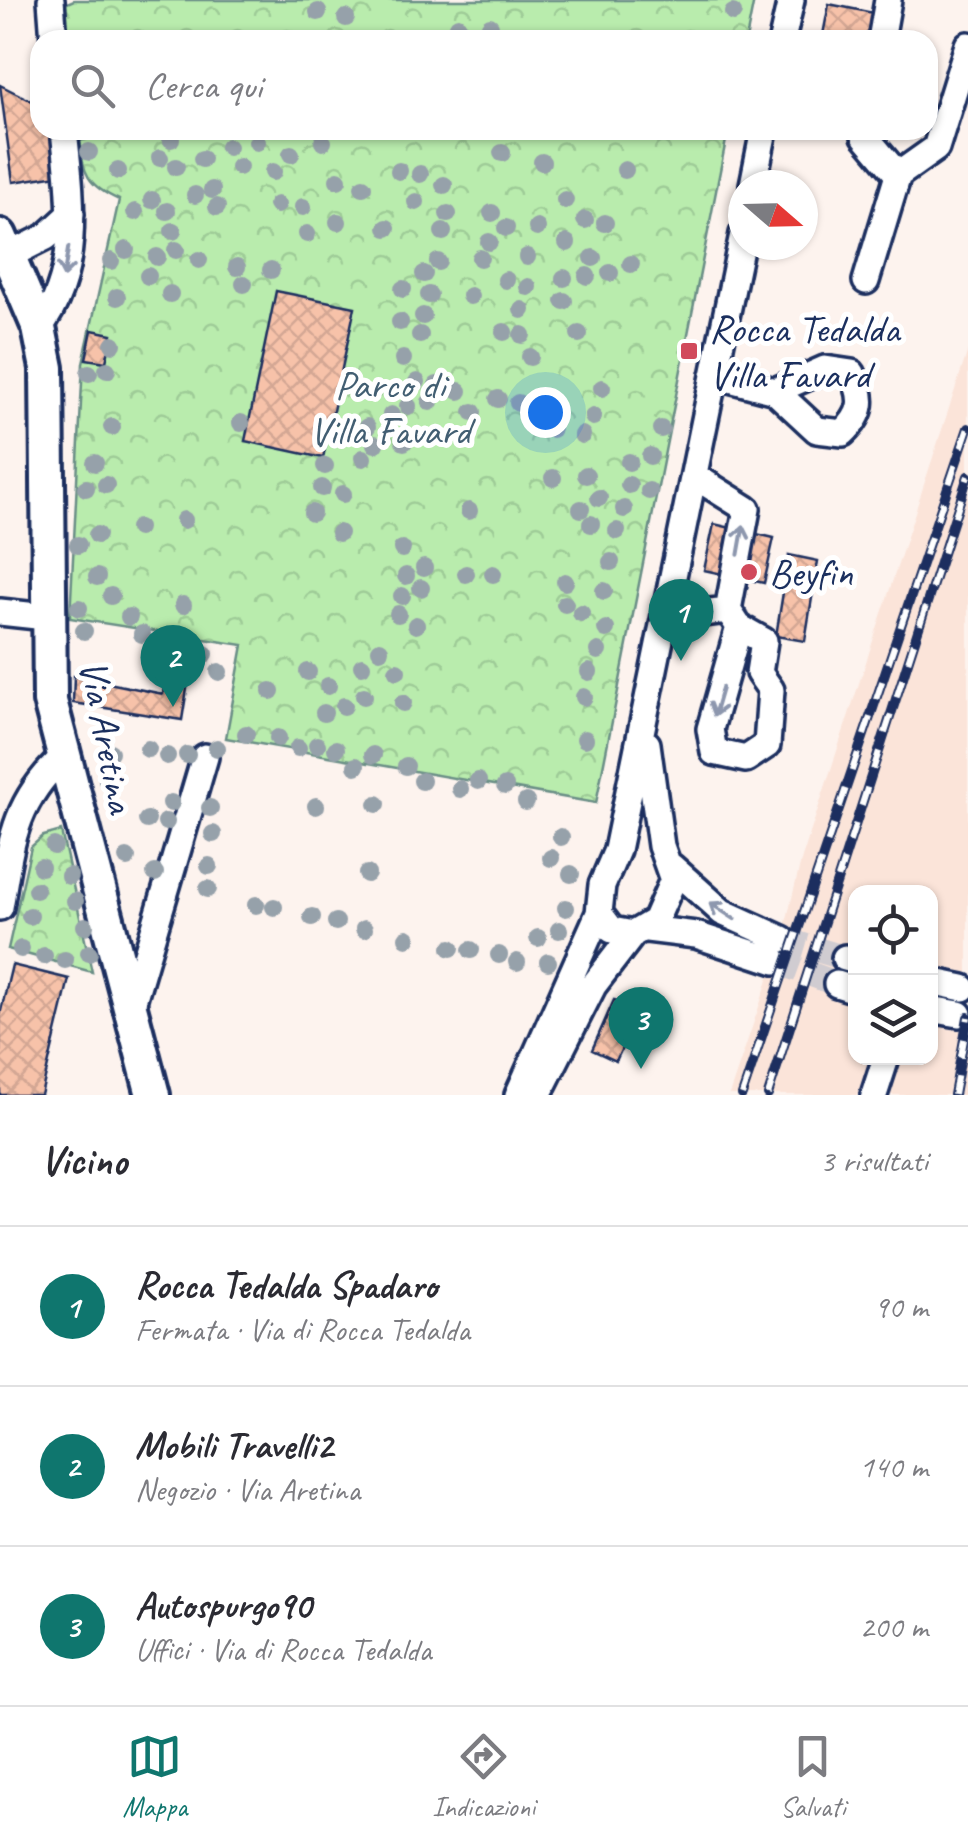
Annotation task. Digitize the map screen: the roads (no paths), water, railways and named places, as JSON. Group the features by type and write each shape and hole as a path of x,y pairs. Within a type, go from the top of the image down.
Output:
{"main road":[{"name":"Via Aretina","path":"7,269 39,328 49,410 46,617 50,701 152,1095"}],"street":[{"path":"50,0 53,30"},
{"path":"784,30 790,0"},
{"path":"883,30 888,0"},
{"path":"866,281 898,175 936,148 968,45"},
{"path":"39,328 62,288 71,214 65,140"},
{"path":"756,170 762,140"},
{"path":"868,140 898,175"},
{"path":"7,269 71,214"},
{"path":"518,1095 599,913 602,885 617,850 738,260"},
{"path":"714,376 775,391"},
{"path":"667,617 734,619 764,642 759,672 771,690 767,745 746,759 714,752 710,729 734,619 746,509 696,477"},
{"path":"0,612 46,617"},
{"path":"538,1095 593,986 667,901 666,857 644,721"},
{"path":"131,1008 205,757"},
{"path":"0,906 20,810 34,786 62,759"},
{"path":"599,913 612,930 696,935 778,950 722,912 666,857 636,839 617,850"},
{"path":"938,986 961,1001 938,1006"},
{"path":"874,1095 884,1065"}],"tunnel":[{"path":"782,939 845,958"},
{"path":"775,961 837,984"}],"railway":[{"path":"742,1095 968,428"},
{"path":"768,1095 968,476"},
{"path":"954,1095 968,1017"}],"place":[{"name":"Rocca Tedalda Villa Favard","path":"689,351"},
{"name":"Beyfin","path":"749,572"},
{"name":"Rocca Tedalda Spadaro","path":"681,661"},
{"name":"Mobili Travelli2","path":"173,707"},
{"name":"Autospurgo90","path":"641,1069"}],"park label":[{"name":"Parco di Villa Favard","path":"390,407"}]}
